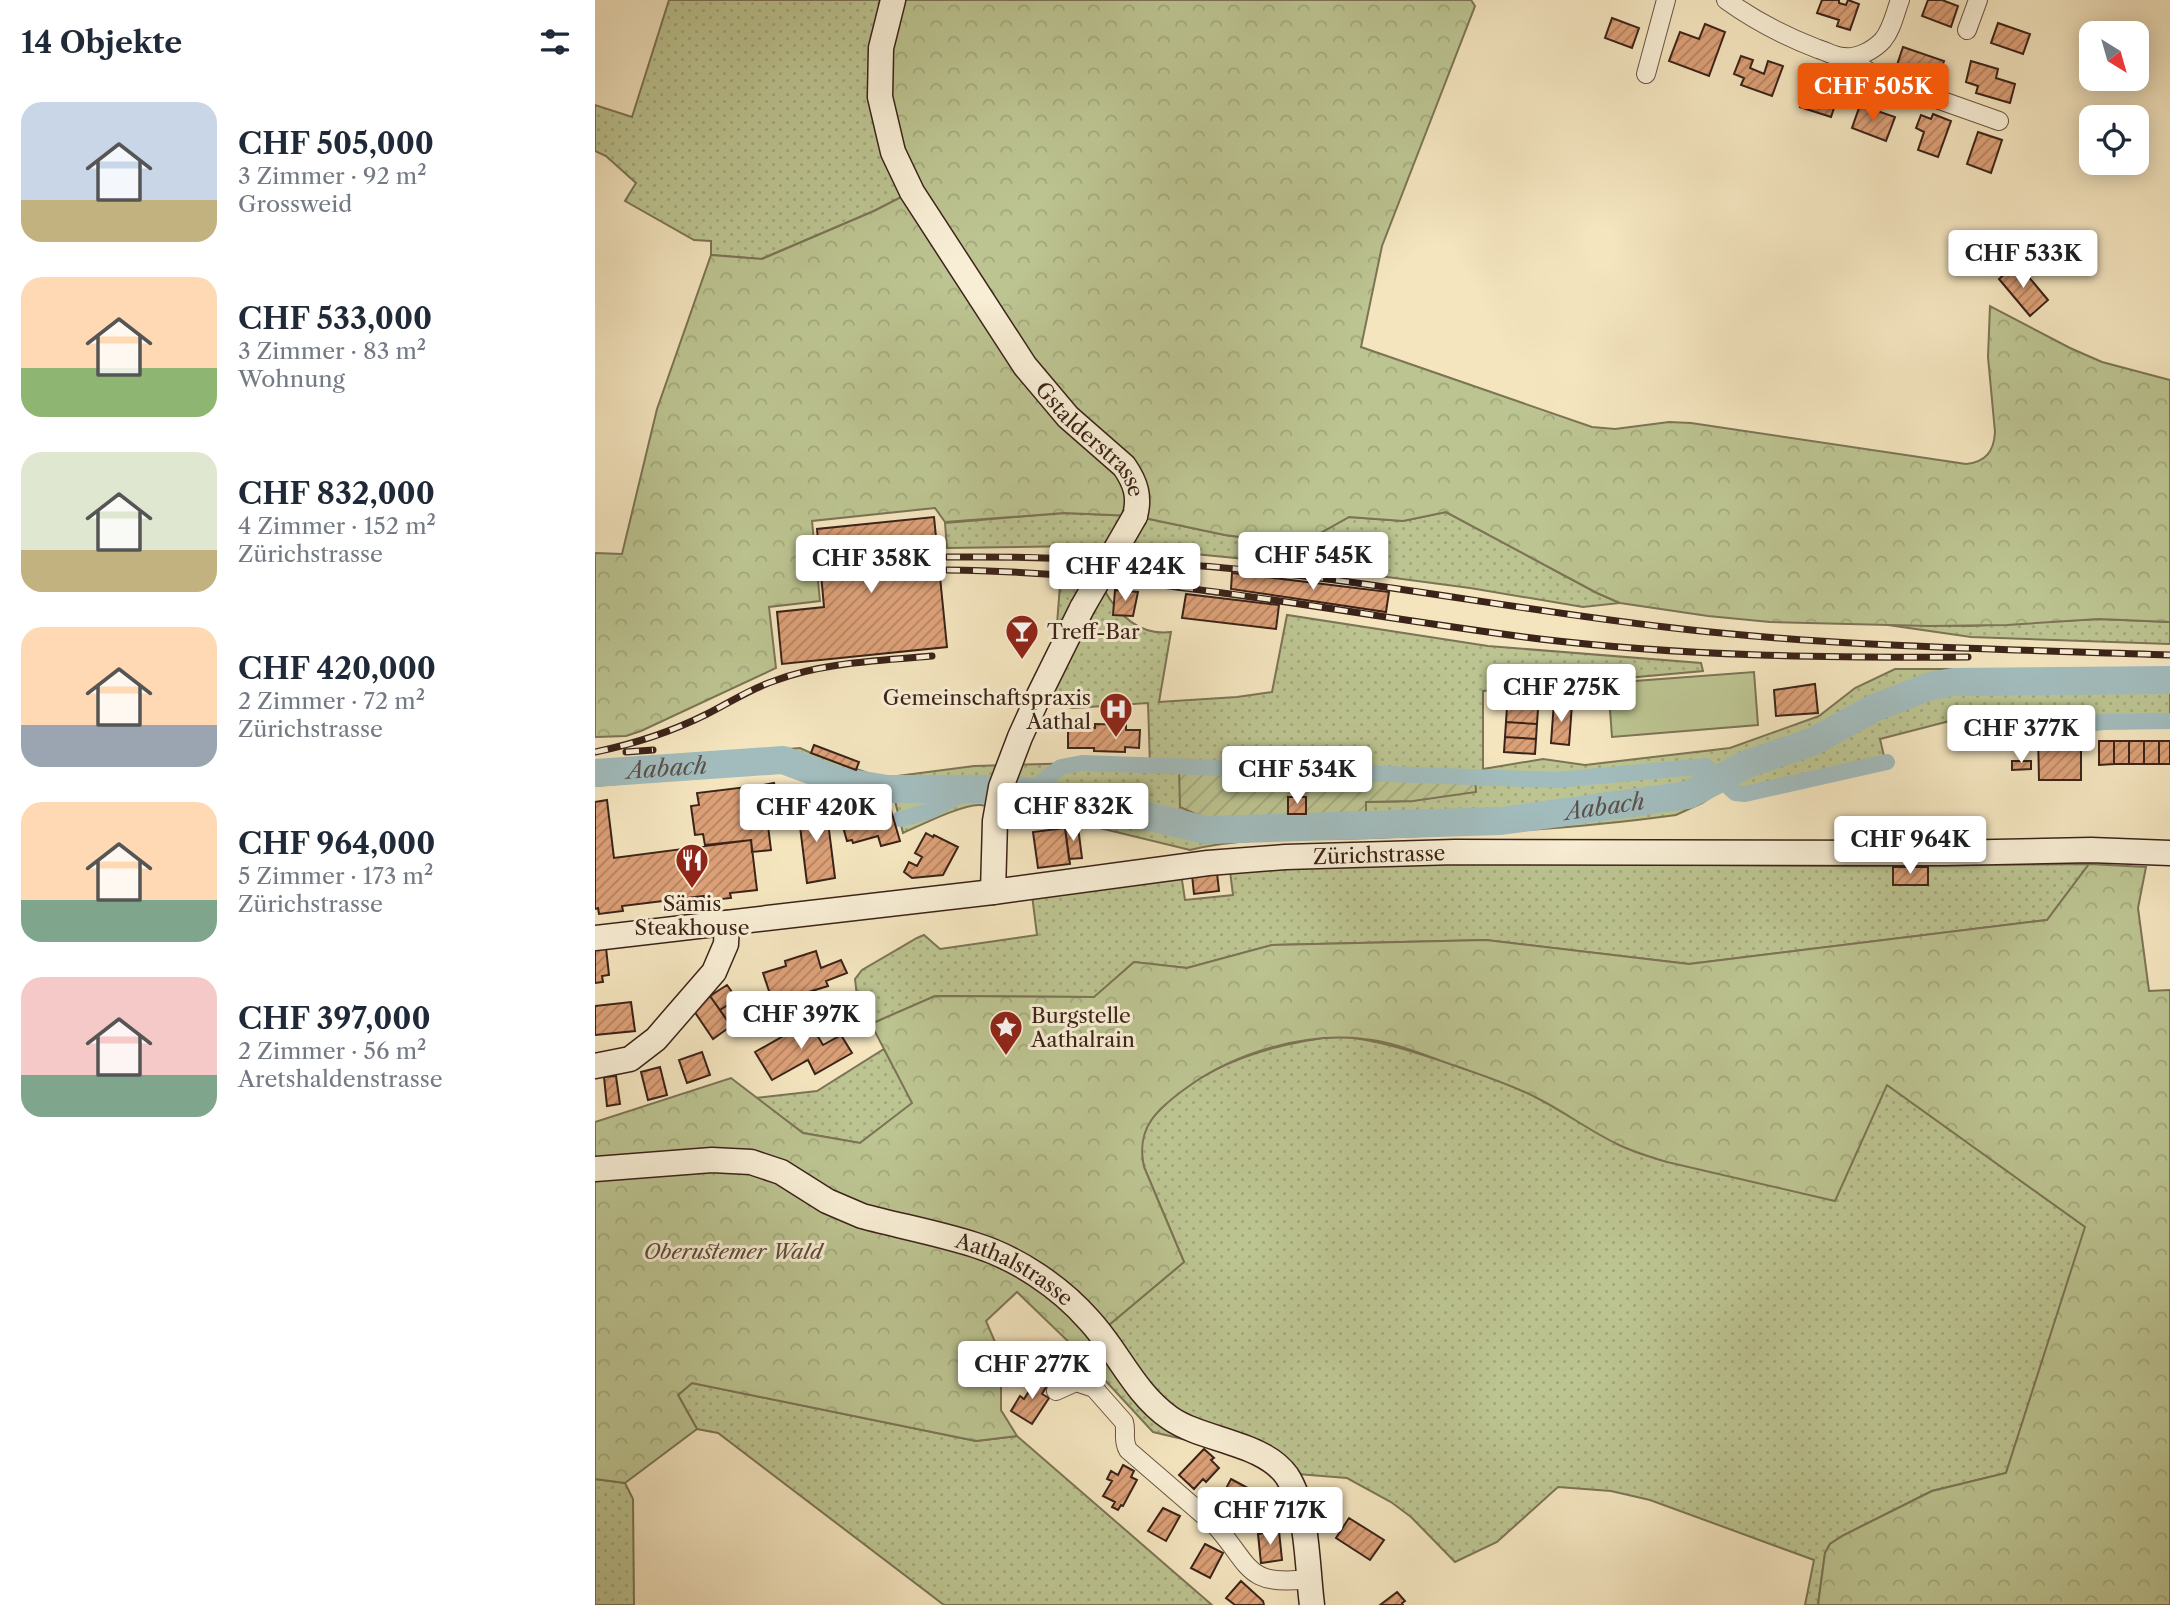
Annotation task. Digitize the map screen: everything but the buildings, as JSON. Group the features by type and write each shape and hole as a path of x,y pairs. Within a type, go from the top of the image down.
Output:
{"street":[{"name":"Gstalderstrasse","path":"893,0 881,48 880,97 893,152 907,182 1025,366 1068,417 1124,466 1136,489 1138,504 1135,516 1082,608 1044,684 1001,787 995,821 993,892"},
{"path":"1646,74 1666,0"},
{"path":"1726,0 1768,28 1794,40 1845,58 1887,81 1999,121"},
{"path":"1845,58 1860,55 1883,40 1900,0"},
{"path":"1967,30 1978,0"},
{"name":"Zürichstrasse","path":"595,939 993,892 1218,862 1344,854 1945,853 2091,850 2170,853"},
{"path":"595,1066 630,1059 656,1039 714,972 726,944 727,923"},
{"name":"Aathalstrasse","path":"595,1169 712,1160 751,1162 781,1172 845,1210 974,1244 1019,1265 1057,1290 1090,1320 1129,1376 1163,1413 1184,1426 1272,1461 1285,1473 1295,1489 1301,1508 1312,1605"},
{"path":"1056,1391 1076,1382 1094,1388 1125,1422 1124,1442 1128,1450 1215,1525 1247,1569 1261,1578 1271,1580 1308,1579"}],"green space":[{"path":"669,0 893,0 912,192 761,259 711,255 711,241 694,240 625,201 636,183 606,156 595,151 595,105 632,117"},
{"path":"893,0 1471,0 1475,6 1382,246 1361,347 1592,427 1615,429 1669,422 1691,423 1966,464 1984,458 1991,450 1994,439 1988,357 1990,306 2102,362 2170,380 2170,622 2099,619 2007,625 1929,626 1770,622 1620,603 1446,512 1403,521 1349,517 1299,545 1225,535 1135,516 1064,513 945,522 935,508 812,521 820,601 769,607 776,668 641,731 626,736 595,737 595,553 622,554 657,409 711,255 762,259 874,211 911,192 886,124"},
{"path":"1446,512 1620,603 1583,607 1470,588 1266,561 1174,552 1078,546 947,548 945,523 1064,513 1135,516 1225,535 1299,545 1349,517 1403,521"},
{"path":"1060,585 1104,590 1116,608 1131,622 1149,631 1171,632 1159,702 1272,692 1287,615 1488,646 1701,663 1703,671 1483,691 1483,769 1543,759 1585,765 1730,748 1819,716 1855,688 1895,669 2170,669 2170,725 2093,725 2006,737 2000,708 1880,739 1886,765 1749,798 1735,796 1725,788 1676,815 1486,833 1234,842 1190,850 1071,821 980,805 953,811 903,833 895,801 864,798 781,770 595,786 595,764 800,748 882,778 974,766 1082,763 1150,765 1148,703 1073,708 1063,706 1039,695 1054,663","holes":["1179,767 1475,777 1413,801 1366,802 1333,822 1256,823 1208,819"]},
{"path":"2099,619 2170,622 2170,644 1971,637 1881,624 1969,626"},
{"path":"1754,672 1758,725 1612,737 1608,683"},
{"path":"1179,767 1475,777 1476,792 1413,801 1366,802 1366,818 1289,824 1230,822 1207,818 1180,807"},
{"path":"1450,863 1862,866 2089,864 2047,920 1689,964 1486,940 1272,945 1187,968 1134,962 1095,997 935,996 871,1024 857,996 855,979 862,970 924,935 940,949 1037,935 1031,887 1180,867 1185,900 1233,895 1230,871"},
{"name":"Oberustemer Wald","path":"2089,864 2146,867 2138,908 2149,991 2170,990 2170,1605 1818,1605 1825,1553 1830,1544 1932,1491 2006,1473 2085,1227 1887,1085 1835,1201 1642,1154 1607,1139 1549,1104 1509,1085 1411,1050 1364,1039 1296,1042 1250,1054 1228,1063 1189,1086 1151,1120 1143,1141 1144,1167 1184,1262 1078,1351 1017,1292 986,1321 1001,1356 1001,1410 1017,1436 976,1441 692,1383 678,1395 697,1429 625,1483 595,1479 595,1122 731,1078 803,1133 860,1143 912,1103 871,1024 935,996 1094,997 1134,962 1187,968 1272,945 1486,940 1689,964 2047,920"},
{"path":"1338,1036 1398,1048 1508,1085 1642,1154 1887,1085 2086,1227 2006,1473 1932,1491 1842,1536 1830,1544 1825,1553 1818,1605 1805,1605 1814,1560 1650,1500 1611,1491 1558,1487 1497,1542 1455,1562 1411,1517 1391,1502 1347,1478 1285,1473 1191,1441 1153,1432 1078,1351 1184,1262 1144,1167 1141,1147 1146,1129 1169,1101 1187,1087 1227,1064 1293,1043"},
{"path":"884,1049 913,1103 860,1143 803,1133 756,1098 817,1091"},
{"path":"692,1383 976,1441 1017,1436 1212,1605 944,1605 718,1433 697,1429 678,1395"},
{"path":"595,1479 625,1483 633,1499 634,1605 595,1605"}],"waterway":[{"name":"Aabach","path":"1018,790 1068,798 1206,830 1501,821 1688,795 1747,764 1812,742 1874,708 1931,686 1953,682 2170,680"},
{"path":"2004,733 2104,722 2170,721"},
{"name":"Aabach","path":"595,773 783,760 840,781 887,789 986,789"},
{"path":"1029,791 1061,767 1082,763 1557,780 1706,766 1735,793 1745,794 1887,762"},
{"path":"900,819 930,811 974,788"}],"railway":[{"path":"947,557 1126,561 1260,571 1728,634 1917,646 2170,655"},
{"path":"947,570 1096,578 1171,586 1593,645 1754,655 1968,657"},
{"path":"595,752 666,732 757,688 793,675 852,663 932,656"},
{"path":"626,752 653,750"}],"place":[{"name":"Treff-Bar","path":"1022,661"},
{"name":"Gemeinschaftspraxis Aathal","path":"1116,739"},
{"name":"Sämis Steakhouse","path":"692,890"},
{"name":"Burgstelle Aathalrain","path":"1006,1057"}]}
